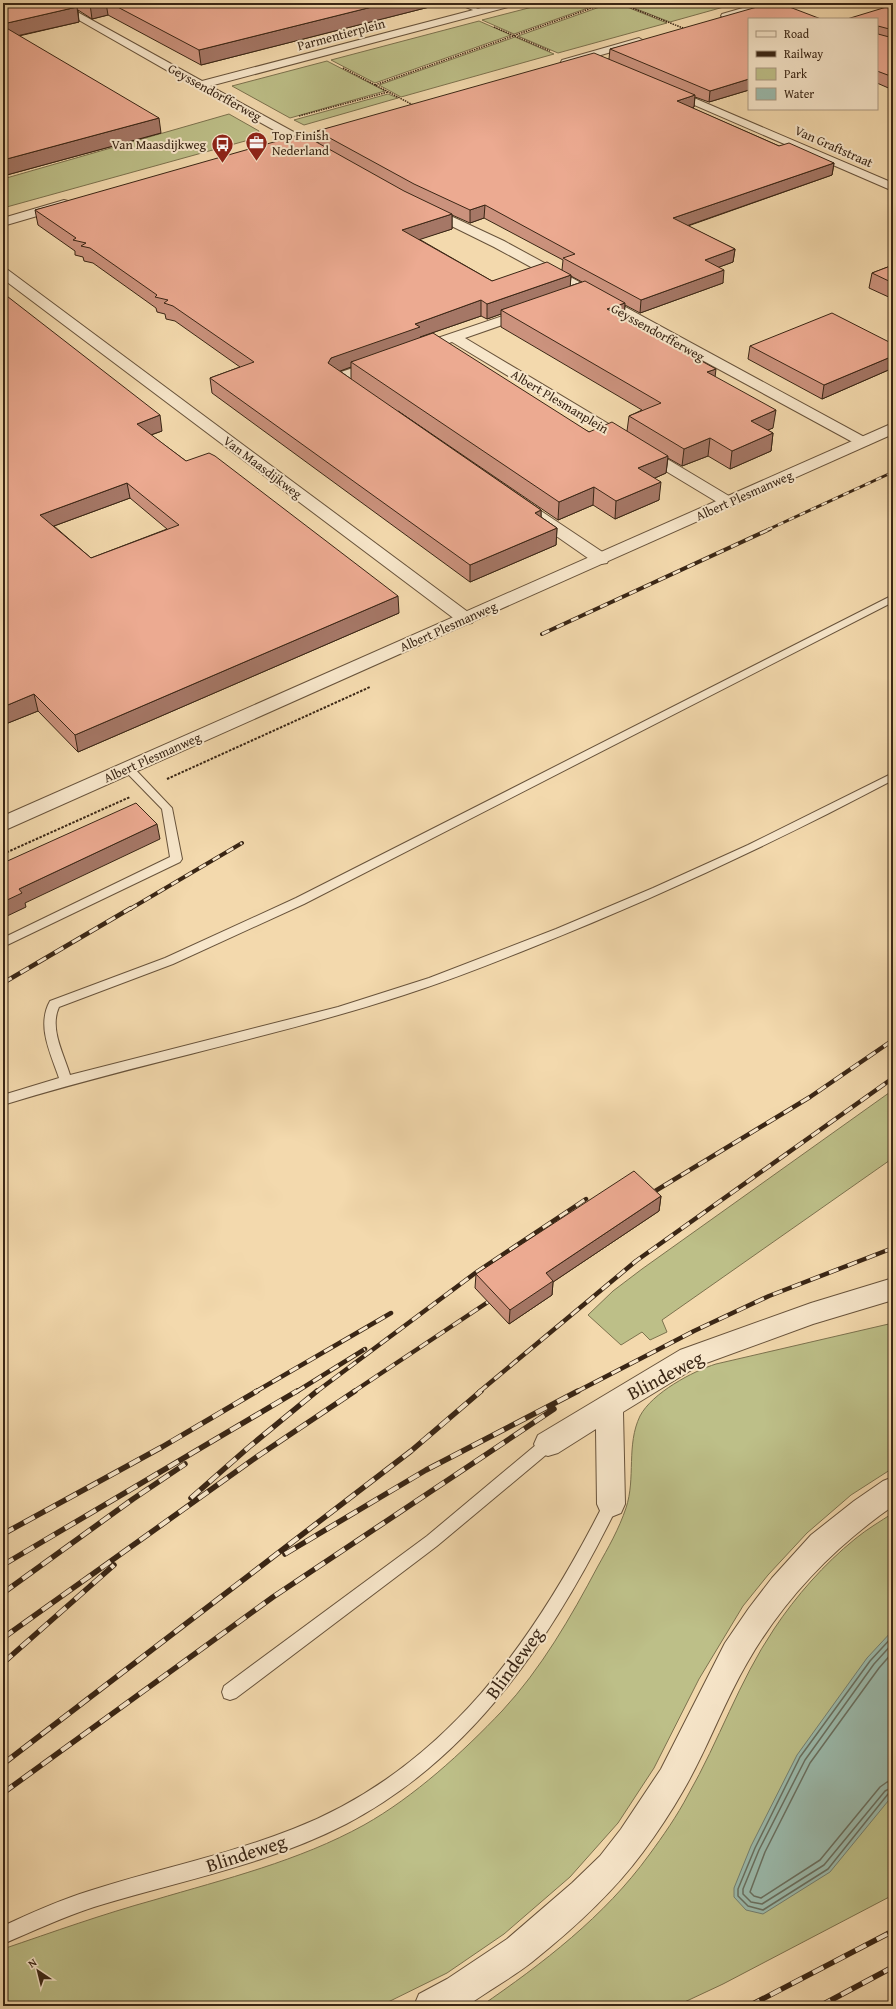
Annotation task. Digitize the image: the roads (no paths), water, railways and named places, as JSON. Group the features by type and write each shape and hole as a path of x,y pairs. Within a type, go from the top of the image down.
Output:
{"street":[{"name":"Geyssendorfferweg","path":"54,3 332,158"},
{"name":"Parmentierplein","path":"200,84 467,15 482,7 495,8 512,3"},
{"path":"683,28 771,3"},
{"path":"556,65 646,39"},
{"path":"588,56 602,62"},
{"name":"Van Graftstraat","path":"653,83 893,187"},
{"path":"282,143 312,135"},
{"path":"3,222 78,200"},
{"name":"Geyssendorfferweg","path":"415,204 467,227 863,442"},
{"name":"Van Maasdijkweg","path":"3,273 466,619"},
{"path":"570,296 585,291"},
{"path":"363,396 337,378 541,306"},
{"name":"Albert Plesmanplein","path":"453,337 728,502"},
{"name":"Albert Plesmanweg","path":"3,824 893,428"},
{"path":"522,505 601,559"},
{"name":"Blindeweg","path":"610,1504 609,1406 689,1358 811,1314 893,1289"},
{"path":"548,1444 609,1406"},
{"path":"431,2006 459,1991 519,1951 584,1895 611,1867 632,1840 672,1780 736,1652 759,1618 782,1588 821,1545 859,1514 893,1490"}],"lane":[{"path":"459,3 482,7"},
{"path":"66,1081 49,1025 50,1012 54,1004 169,961 307,898 893,598"},
{"path":"3,943 176,859 167,808 127,768"},
{"path":"3,1100 66,1081 308,1020 426,983 556,933 645,896 795,826 893,776"},
{"path":"230,1692 432,1541 548,1444"},
{"name":"Blindeweg","path":"3,1935 80,1902 231,1859 268,1846 340,1817 373,1799 422,1762 459,1729 490,1698 515,1667 574,1576 610,1504"}],"water":[{"path":"893,1630 893,1795 830,1872 763,1914 746,1910 734,1897 734,1888 751,1846 797,1755 867,1658"}],"railway":[{"path":"767,530 893,472"},
{"path":"542,634 770,529"},
{"path":"130,909 242,843"},
{"path":"3,983 131,908"},
{"path":"647,1196 810,1097 893,1040"},
{"path":"479,1392 636,1261 893,1078"},
{"path":"316,1392 478,1271 586,1199"},
{"path":"576,1392 694,1331 769,1296 893,1248"},
{"path":"353,1392 497,1296"},
{"path":"255,1392 391,1313"},
{"path":"296,1392 365,1349"},
{"path":"3,1534 162,1447 257,1391"},
{"path":"3,1565 297,1391"},
{"path":"191,1498 249,1447 317,1391"},
{"path":"3,1638 258,1456 355,1391"},
{"path":"3,1764 411,1451 481,1391"},
{"path":"285,1554 426,1470 578,1391"},
{"path":"3,1793 273,1597 554,1409"},
{"path":"3,1593 133,1499 185,1464"},
{"path":"3,1663 114,1565"},
{"path":"749,2006 893,1931"},
{"path":"820,2006 893,1967"}],"place":[{"name":"Top Finish Nederland","path":"256,162"},
{"name":"Van Maasdijkweg","path":"222,164"}]}
